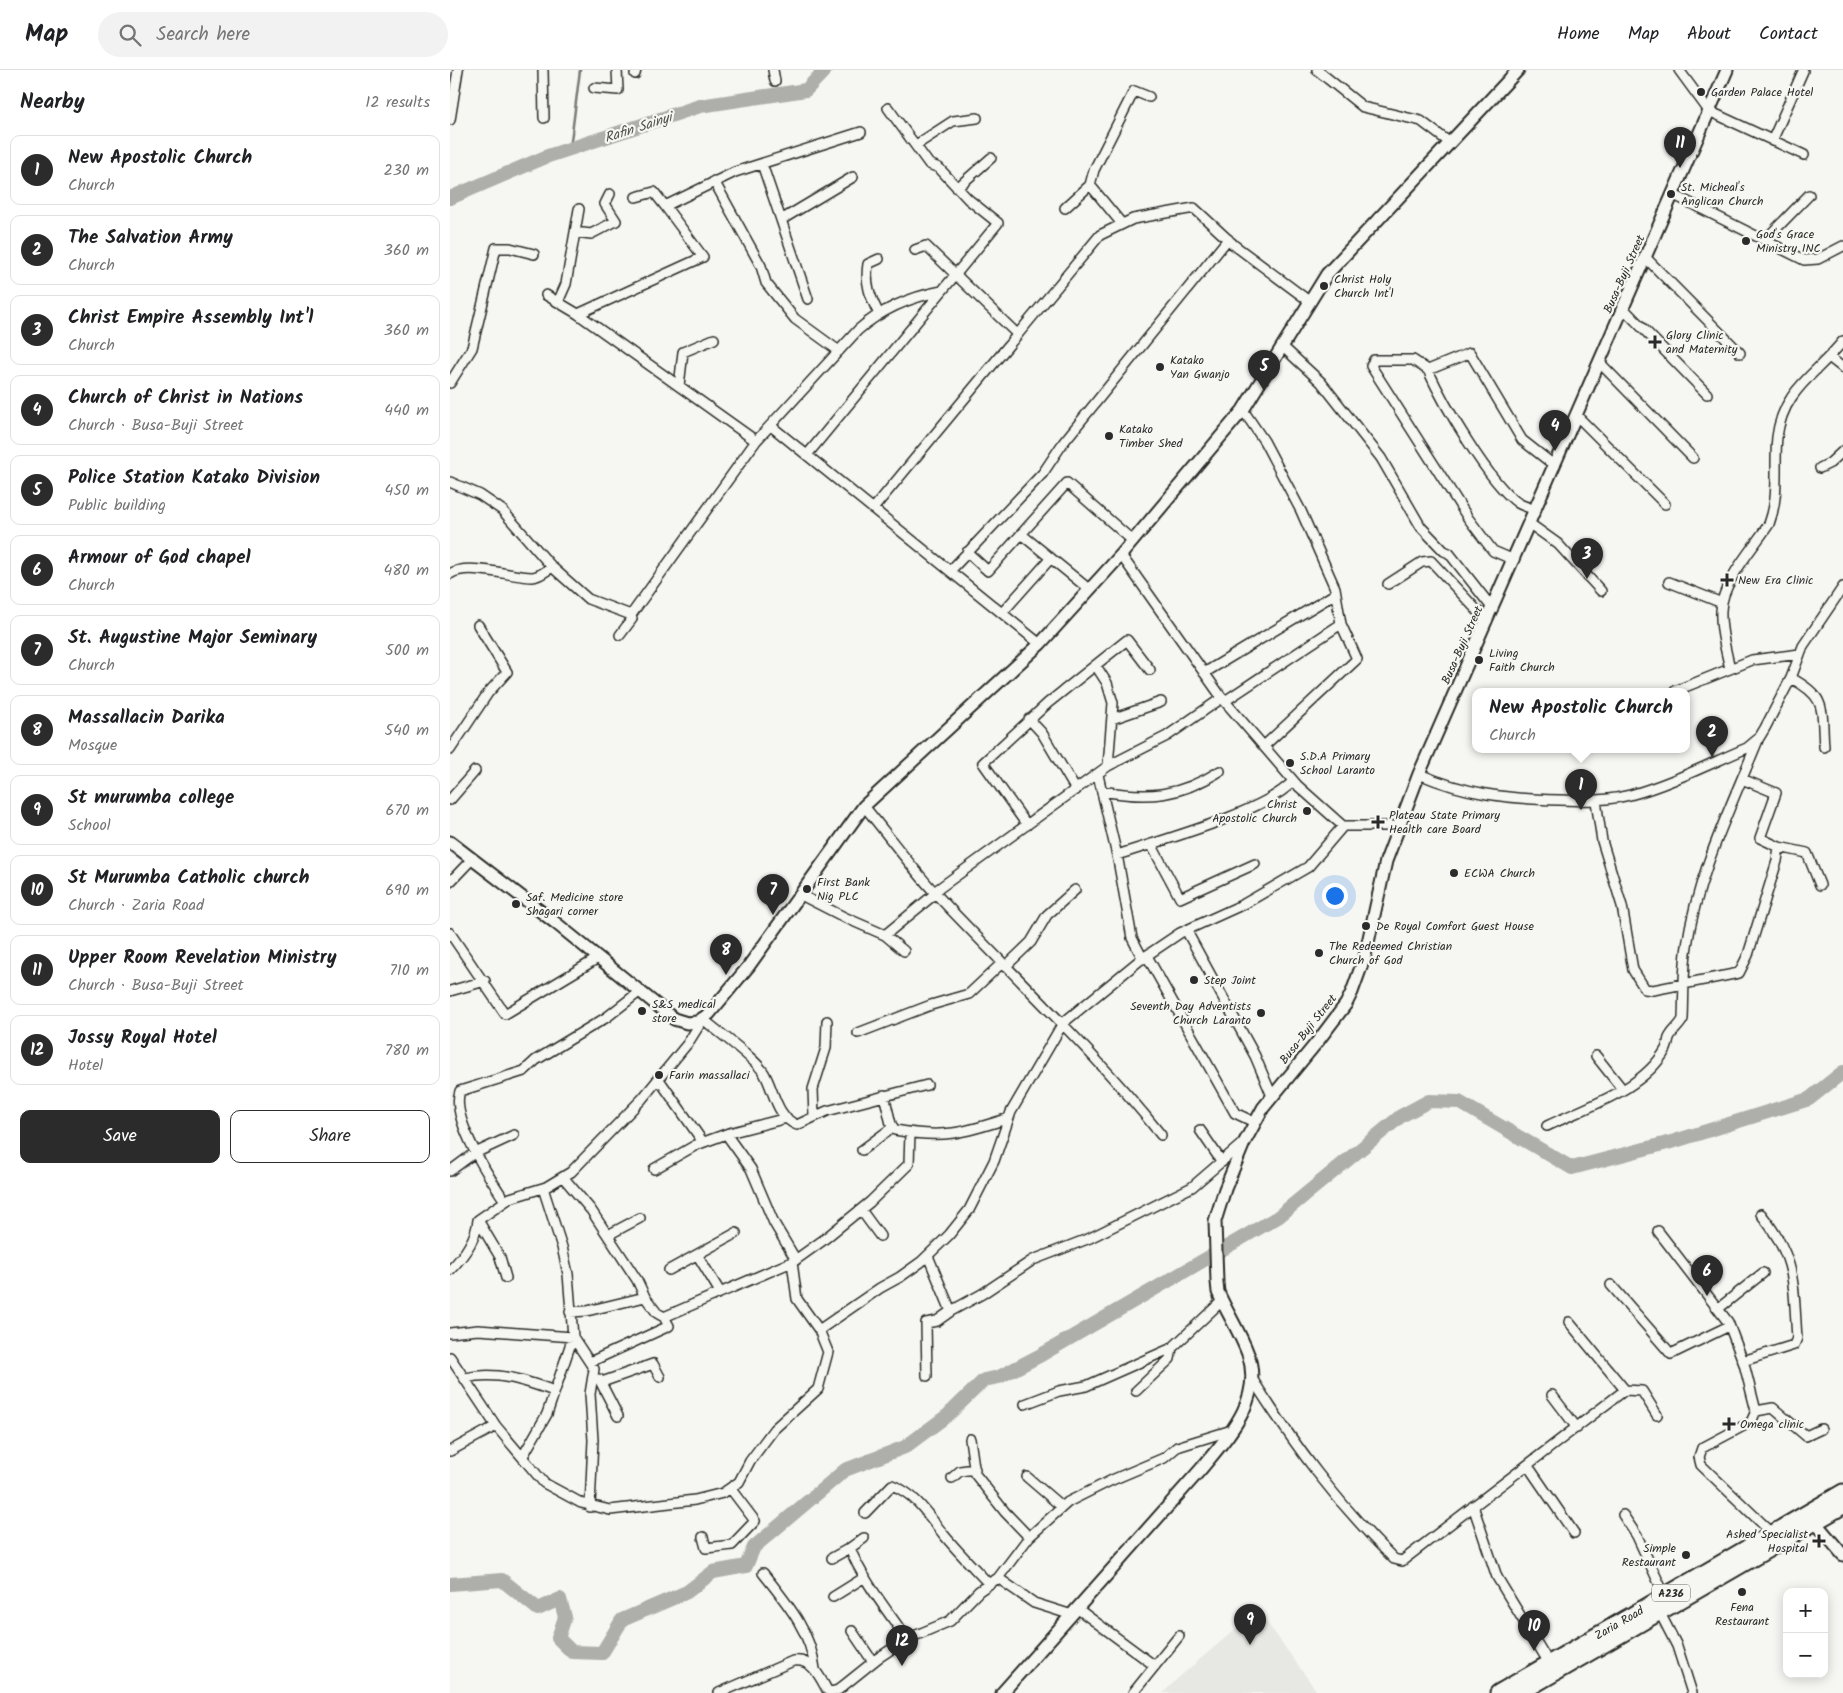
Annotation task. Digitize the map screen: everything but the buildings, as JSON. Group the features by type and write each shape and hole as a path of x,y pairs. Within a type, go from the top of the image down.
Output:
{"highway":[{"name":"Zaria Road","path":"1498,1693 1549,1663 1650,1614 1665,1596 1771,1532 1843,1492"},
{"name":"A236","path":"1520,1693 1650,1614 1843,1506"}],"street":[{"path":"450,120 458,70"},
{"path":"543,70 544,118"},
{"path":"594,88 618,90 616,70"},
{"path":"773,70 775,81"},
{"path":"1317,70 1363,107 1421,121 1449,142"},
{"path":"450,1270 470,1245 476,1232 478,1220 505,1201 543,1188 570,1172 642,1099 688,1043 703,1019 748,967 864,806 1040,644 1122,555 1243,410 1327,274 1518,70"},
{"path":"1678,70 1709,111 1804,155"},
{"name":"Busa-Buji Street","path":"1002,1693 1201,1469 1232,1430 1246,1407 1251,1377 1247,1352 1222,1301 1217,1282 1215,1221 1225,1189 1254,1122 1272,1096 1328,1027 1352,992 1365,956 1386,861 1418,774 1624,310 1727,70"},
{"path":"1772,141 1803,71"},
{"path":"1065,208 1090,185 1094,170 1134,91 1149,97"},
{"path":"807,455 998,222 957,188 939,168 928,164 888,108"},
{"path":"916,145 952,121 977,118"},
{"path":"665,206 735,172 861,132"},
{"path":"957,188 991,158"},
{"path":"762,164 808,299"},
{"path":"781,220 853,177"},
{"path":"714,181 761,266 766,283 795,318 839,351"},
{"path":"1090,185 1122,224"},
{"path":"578,314 703,257 654,192 636,197"},
{"path":"575,232 591,234 616,221 605,204 610,194"},
{"path":"1674,195 1804,260 1818,259 1843,246"},
{"path":"1764,241 1810,195"},
{"path":"873,509 1100,235 1133,218 1194,208 1228,239 1309,301"},
{"path":"558,302 566,284 579,209"},
{"path":"950,571 1043,473 1064,443 1228,239"},
{"path":"915,250 926,246 954,276 1018,334"},
{"path":"450,383 472,348 496,248 510,248 534,254"},
{"path":"1646,258 1740,353"},
{"path":"879,259 868,264 866,275 868,289 879,314"},
{"path":"620,635 632,619 631,615 756,441 858,330 879,314 913,296 942,291"},
{"path":"546,295 578,314 756,441"},
{"path":"1624,310 1707,394"},
{"path":"678,386 684,352 714,340"},
{"path":"1730,669 1722,626 1722,603 1727,586 1769,524 1773,514 1777,472 1777,436 1787,404 1810,373 1829,357 1843,341"},
{"path":"1282,346 1321,382 1381,458 1421,527 1444,552 1449,553 1492,610"},
{"path":"1428,370 1470,353 1522,440 1555,466"},
{"path":"1829,357 1843,368"},
{"path":"1514,560 1494,551 1468,518 1371,366 1374,360 1413,360 1428,370 1439,394 1490,474 1518,503 1536,510"},
{"path":"1600,363 1693,458"},
{"path":"1243,410 1264,440 1301,511 1336,588 1335,594 1341,624 1357,659 1264,746"},
{"path":"1577,416 1665,504"},
{"path":"771,426 1040,644"},
{"path":"1820,468 1830,463 1843,451"},
{"path":"450,482 480,495 502,510 552,567 588,599 631,615"},
{"path":"967,552 988,571 1067,483 1133,541"},
{"path":"1530,524 1558,544 1601,591"},
{"path":"1021,534 1090,590"},
{"path":"1122,555 1223,700 1294,781 1343,826 1398,826"},
{"path":"1002,613 1051,558"},
{"path":"1388,584 1422,562 1430,561 1487,621"},
{"path":"450,574 466,570 495,571 532,577 552,567"},
{"path":"1669,582 1722,603"},
{"path":"1547,1126 1623,1090 1651,1070 1667,1048 1670,1037 1681,1025 1684,1019 1687,945 1702,884 1722,825 1759,738 1791,678 1800,654 1843,588"},
{"path":"1204,673 1335,594"},
{"path":"885,935 935,892 1108,766 1167,736 1341,624"},
{"path":"450,750 488,693 508,672 478,625"},
{"path":"1028,825 983,763 1029,720 1127,640 1150,670"},
{"path":"1682,688 1766,657 1800,654"},
{"path":"1096,666 1112,693 1108,766"},
{"path":"1791,678 1811,688 1820,702 1824,746"},
{"path":"1112,719 1161,702"},
{"path":"1029,720 1042,733 1076,790"},
{"path":"1418,774 1448,786 1491,796 1526,800 1596,800 1641,792 1746,748 1759,738"},
{"path":"450,800 475,771"},
{"path":"1102,791 1130,796 1168,794 1185,790 1220,771"},
{"path":"1098,775 1117,855 1132,938 1145,957 1235,1113 1254,1122"},
{"path":"1742,779 1776,794 1760,838 1779,847 1807,853 1820,885"},
{"path":"1117,855 1212,823 1268,800 1288,788 1294,781"},
{"path":"1596,800 1602,841 1622,906 1633,970 1645,989 1653,990 1685,982 1739,973 1748,955 1777,861 1779,847"},
{"path":"864,806 935,892 1004,965 1063,1023 1137,1104 1161,1134"},
{"path":"819,1330 880,1288 900,1277 928,1256 950,1235 969,1210 994,1161 1009,1118 1063,1023 1145,957 1186,930 1244,904 1308,867 1343,826"},
{"path":"1151,844 1180,898 1255,864"},
{"path":"452,846 473,858 674,1019 687,1023 703,1019"},
{"path":"450,882 473,858"},
{"path":"858,1034 931,1005 969,994 1031,942 1047,915 1075,890"},
{"path":"799,894 885,935 904,951"},
{"path":"1186,930 1255,1056 1272,1096"},
{"path":"450,932 506,1014 598,958"},
{"path":"450,991 485,981"},
{"path":"505,1201 460,1133 452,1107 456,1096 460,1091 524,1071 536,1060 607,1017 639,992"},
{"path":"703,1019 751,1058 764,1073 772,1095 787,1118 797,1125 827,1111 927,1085"},
{"path":"814,1117 813,1089 826,1048 827,1021"},
{"path":"1596,1056 1623,1090"},
{"path":"658,1078 703,1142"},
{"path":"884,1095 895,1130 910,1133 948,1135 962,1133 1009,1118"},
{"path":"654,1169 703,1142 787,1118"},
{"path":"862,1150 893,1127"},
{"path":"1200,1130 1222,1162"},
{"path":"664,1317 794,1261 861,1210 909,1164 910,1133"},
{"path":"452,1363 465,1378 496,1426 544,1483 590,1507 610,1510 695,1500 723,1493 739,1482 750,1461 774,1429 818,1389 828,1352 819,1330 797,1299 794,1261 774,1223 751,1169 726,1134"},
{"path":"450,1171 473,1154 514,1136"},
{"path":"927,1376 926,1323 937,1321 1033,1260 1090,1238 1192,1187 1244,1143"},
{"path":"563,1177 591,1210 638,1280 644,1297 657,1313 664,1317 669,1326 590,1362"},
{"path":"523,1456 547,1414 573,1337 566,1265 543,1188"},
{"path":"861,1210 880,1236"},
{"path":"1743,1361 1794,1346 1798,1338 1791,1264 1779,1237 1761,1214"},
{"path":"608,1235 640,1218"},
{"path":"478,1220 500,1257 506,1278"},
{"path":"1658,1231 1718,1308 1729,1326 1743,1361 1756,1412 1751,1422 1702,1448 1699,1457 1705,1471 1771,1532"},
{"path":"669,1270 698,1256 736,1233"},
{"path":"698,1256 720,1292"},
{"path":"928,1256 951,1312"},
{"path":"1718,1308 1763,1273"},
{"path":"1611,1285 1672,1354 1729,1326"},
{"path":"570,1312 588,1311 644,1297"},
{"path":"1025,1404 1059,1391 1086,1386 1172,1348 1222,1301"},
{"path":"1570,1322 1626,1390 1642,1392 1658,1415"},
{"path":"450,1333 478,1330 573,1337"},
{"path":"573,1337 590,1362 594,1374 602,1382 618,1416"},
{"path":"1136,1391 1170,1359 1172,1348"},
{"path":"602,1382 654,1364 660,1377"},
{"path":"465,1378 494,1374 510,1376 554,1391"},
{"path":"590,1507 593,1440 590,1394 594,1374"},
{"path":"1251,1377 1293,1442 1329,1489 1394,1558 1402,1561 1626,1390"},
{"path":"1552,1395 1577,1428"},
{"path":"1756,1412 1773,1408 1806,1436 1821,1430"},
{"path":"450,1451 496,1426"},
{"path":"719,1693 793,1661 806,1661 816,1672 827,1690 831,1692 838,1690 872,1662 907,1640 950,1621 979,1591 998,1578 1029,1537 1068,1502 1112,1480 1164,1458 1177,1446 1232,1430"},
{"path":"970,1439 975,1474 1029,1537"},
{"path":"1528,1466 1574,1532"},
{"path":"952,1478 960,1472 975,1469"},
{"path":"1027,1477 1062,1507"},
{"path":"865,1512 892,1485 907,1491 929,1513 945,1535 989,1584"},
{"path":"702,1537 706,1548 732,1545 755,1521 730,1488"},
{"path":"1474,1506 1497,1577 1549,1663"},
{"path":"1623,1515 1637,1536 1665,1596"},
{"path":"1815,1522 1843,1555"},
{"path":"832,1558 864,1538"},
{"path":"850,1548 856,1566 907,1640"},
{"path":"763,1573 802,1626 816,1672"},
{"path":"833,1597 865,1577"},
{"path":"998,1578 1034,1602 1075,1612 1155,1666"},
{"path":"1650,1614 1676,1646 1692,1693"},
{"path":"852,1630 872,1662"},
{"path":"1133,1693 1179,1636"}],"shaded area":[{"path":"1258,1610 1318,1693 1163,1693 1177,1679"}],"waterway":[{"path":"570,149 580,70"},
{"name":"Rafin Sainyi","path":"450,198 548,156 700,106 806,90 825,70"},
{"path":"450,1584 502,1580 538,1609 560,1599 565,1617 558,1638 572,1652 602,1653 622,1620 687,1592 713,1572 746,1566 754,1547 845,1470 905,1447 948,1415 984,1380 999,1377 1041,1355 1278,1217 1401,1116 1429,1101 1459,1102 1572,1168 1675,1141 1809,1099 1843,1072"}],"place":[{"name":"Garden Palace Hotel","path":"1701,92"},
{"name":"Upper Room Revelation Ministry","path":"1680,168"},
{"name":"St. Micheal's Anglican Church","path":"1671,194"},
{"name":"God's Grace Ministry INC","path":"1746,241"},
{"name":"Christ Holy Church Int'l","path":"1324,286"},
{"name":"Glory Clinic and Maternity","path":"1655,342"},
{"name":"Katako Yan Gwanjo","path":"1160,367"},
{"name":"Police Station Katako Division","path":"1264,391"},
{"name":"Katako Timber Shed","path":"1109,436"},
{"name":"Church of Christ in Nations","path":"1555,451"},
{"name":"Christ Empire Assembly Int'l","path":"1587,579"},
{"name":"New Era Clinic","path":"1727,580"},
{"name":"Living Faith Church","path":"1479,660"},
{"name":"The Salvation Army","path":"1712,757"},
{"name":"S.D.A Primary School Laranto","path":"1290,763"},
{"name":"New Apostolic Church","path":"1581,810"},
{"name":"Christ Apostolic Church","path":"1307,811"},
{"name":"Plateau State Primary Health care Board","path":"1378,822"},
{"name":"ECWA Church","path":"1454,873"},
{"name":"First Bank Nig PLC","path":"807,889"},
{"name":"Saf. Medicine store Shagari corner","path":"516,904"},
{"name":"St. Augustine Major Seminary","path":"773,915"},
{"name":"De Royal Comfort Guest House","path":"1366,926"},
{"name":"The Redeemed Christian Church of God","path":"1319,953"},
{"name":"Massallacin Darika","path":"726,975"},
{"name":"Step Joint","path":"1194,980"},
{"name":"S&S medical store","path":"642,1011"},
{"name":"Seventh Day Adventists Church Laranto","path":"1261,1013"},
{"name":"Farin massallaci","path":"659,1075"},
{"name":"Armour of God chapel","path":"1707,1296"},
{"name":"Omega clinic","path":"1729,1424"},
{"name":"Ashed Specialist Hospital","path":"1819,1541"},
{"name":"Simple Restaurant","path":"1686,1555"},
{"name":"Fena Restaurant","path":"1742,1592"},
{"name":"St murumba college","path":"1250,1645"},
{"name":"St Murumba Catholic church","path":"1534,1651"},
{"name":"Jossy Royal Hotel","path":"902,1666"}]}
